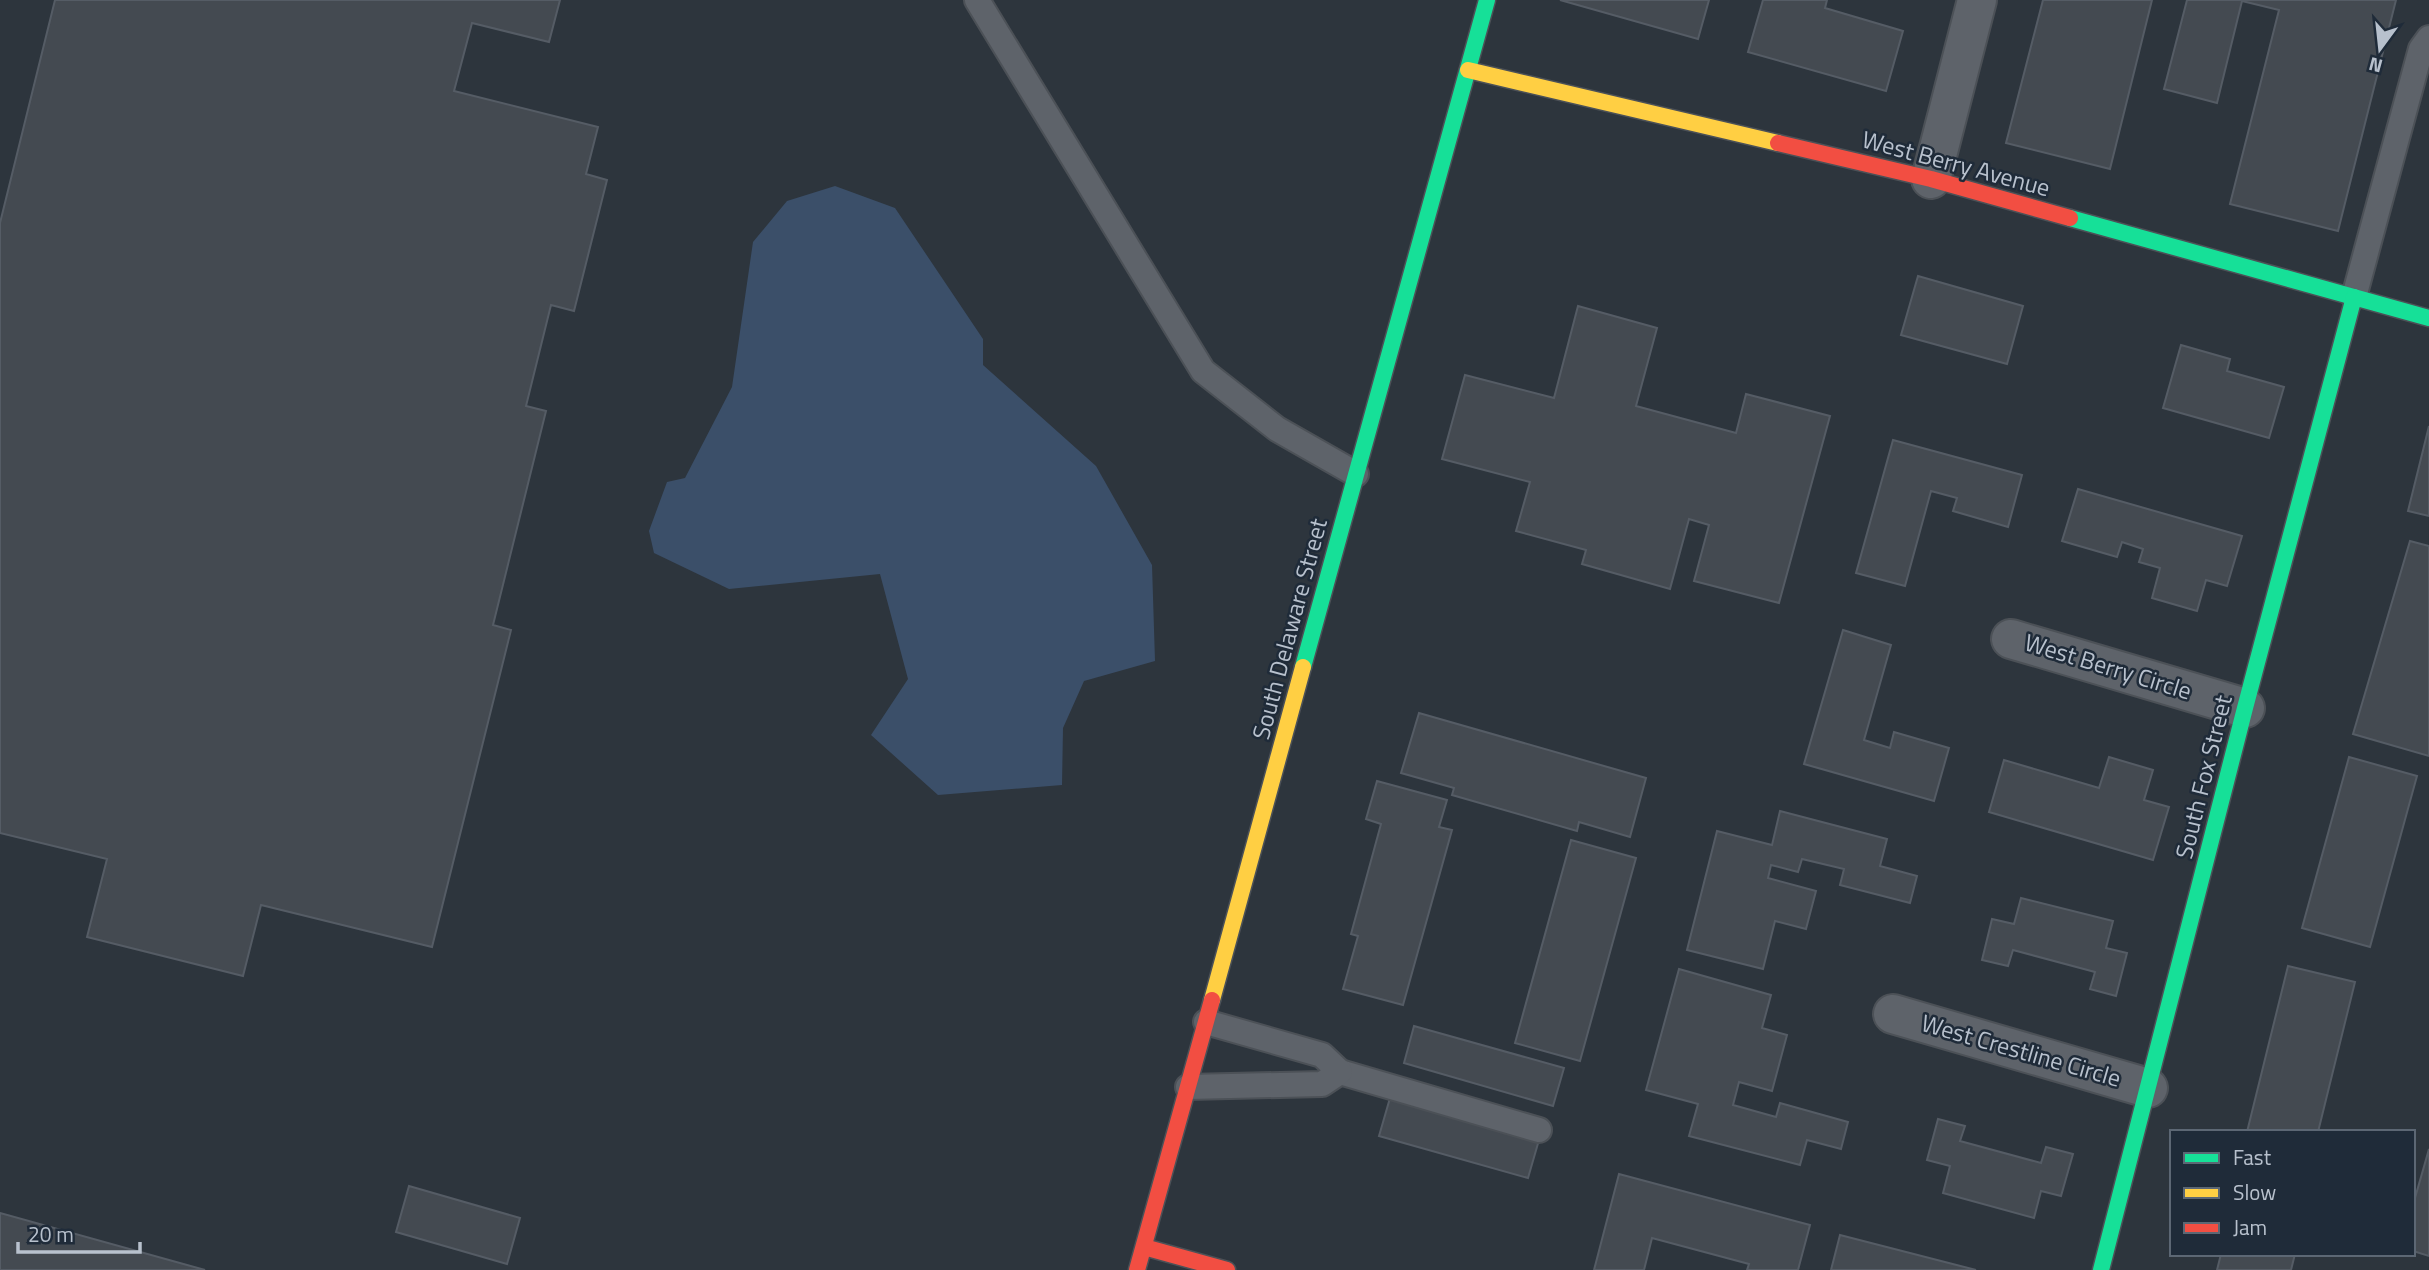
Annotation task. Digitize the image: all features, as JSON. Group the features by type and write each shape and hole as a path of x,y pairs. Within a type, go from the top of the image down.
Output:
{"street":[{"name":"South Delaware Street","path":"1137,1270 1487,0"},
{"path":"1931,179 1977,0"},
{"name":"West Berry Avenue","path":"1468,71 1931,179 2429,318"},
{"name":"South Fox Street","path":"2101,1270 2354,297"},
{"name":"West Berry Circle","path":"2011,639 2245,708"},
{"name":"West Crestline Circle","path":"1893,1014 2148,1088"},
{"path":"1144,1247 1227,1270"}],"lane":[{"path":"977,0 1203,371 1277,429 1356,474"},
{"path":"2354,297 2421,49 2429,38"},
{"path":"1206,1022 1322,1055 1340,1072 1539,1130"},
{"path":"1188,1087 1322,1084 1340,1072"}],"water":[{"path":"835,186 895,208 983,339 983,365 1096,466 1152,565 1155,661 1084,681 1063,728 1062,785 938,795 871,735 908,679 880,574 729,589 654,553 649,531 667,482 685,478 732,387 753,242 787,201"}],"building":[{"path":"55,0 560,0 549,42 472,23 454,91 598,127 586,174 607,180 574,311 551,305 526,406 546,411 493,625 511,630 432,947 261,905 243,976 87,937 107,859 0,833 0,223"},
{"path":"1560,0 1709,0 1698,39"},
{"path":"1763,0 1827,0 1825,8 1903,31 1886,91 1748,52"},
{"path":"2043,0 2152,0 2110,169 2006,143"},
{"path":"2187,0 2396,0 2338,231 2230,204 2279,10 2242,1 2217,103 2164,89"},
{"path":"1918,276 2023,306 2007,364 1901,335"},
{"path":"1578,306 1657,328 1636,406 1736,433 1746,394 1830,416 1779,603 1694,581 1709,525 1689,519 1670,589 1582,564 1586,550 1516,531 1530,482 1442,459 1465,375 1554,398"},
{"path":"2181,345 2230,359 2227,371 2284,387 2269,438 2163,408"},
{"path":"2429,426 2429,516 2408,511"},
{"path":"1893,440 2022,475 2008,527 1953,511 1957,498 1931,491 1905,586 1856,573"},
{"path":"2078,489 2242,536 2227,586 2206,580 2197,611 2152,598 2160,568 2139,562 2143,549 2122,542 2117,557 2062,541"},
{"path":"2410,541 2429,546 2429,756 2353,734"},
{"path":"1843,630 1891,645 1864,740 1890,748 1894,732 1949,748 1934,801 1804,764"},
{"path":"1419,713 1646,778 1630,837 1579,822 1577,831 1452,795 1454,788 1401,773"},
{"path":"2109,757 2153,770 2144,800 2169,807 2153,860 1989,812 2004,760 2099,788"},
{"path":"2349,757 2417,776 2370,947 2302,928"},
{"path":"1377,781 1447,800 1439,827 1452,830 1403,1005 1343,989 1358,936 1351,934 1381,824 1366,819"},
{"path":"1780,811 1887,839 1880,866 1917,876 1910,903 1840,885 1844,869 1802,859 1798,872 1771,865 1768,878 1816,891 1806,929 1775,921 1763,969 1687,950 1717,831 1772,845"},
{"path":"1571,840 1636,858 1580,1061 1515,1043"},
{"path":"2021,898 2113,921 2106,948 2127,953 2116,996 2090,989 2095,972 2013,950 2008,966 1982,960 1992,919 2014,924"},
{"path":"2288,966 2355,982 2318,1130 2247,1130"},
{"path":"1679,969 1771,995 1762,1028 1787,1035 1772,1091 1739,1082 1733,1105 1776,1117 1780,1103 1848,1122 1841,1149 1807,1140 1800,1165 1689,1136 1698,1104 1646,1090"},
{"path":"1414,1026 1564,1068 1553,1106 1404,1063"},
{"path":"1390,1098 1539,1140 1528,1178 1379,1136"},
{"path":"1938,1119 1965,1126 1960,1141 2041,1163 2046,1147 2073,1154 2061,1196 2041,1191 2034,1218 1943,1193 1950,1166 1927,1160"},
{"path":"2429,1149 2429,1256 2415,1252 2415,1198"},
{"path":"1619,1174 1810,1225 1798,1270 1747,1270 1749,1264 1652,1238 1644,1270 1594,1270"},
{"path":"409,1186 520,1218 507,1264 396,1232"},
{"path":"0,1213 205,1270 0,1270"},
{"path":"1840,1235 1976,1270 1831,1270"},
{"path":"2220,1256 2294,1256 2291,1270 2217,1270"}],"traffic: fast":[{"path":"1303,667 1487,0"},
{"path":"2070,218 2429,318"},
{"path":"2101,1270 2354,297"}],"traffic: slow":[{"path":"1468,70 1778,143"},
{"path":"1212,1000 1303,667"}],"traffic: jam":[{"path":"1778,143 1931,179 2070,218"},
{"path":"1137,1270 1212,1000"},
{"path":"1144,1247 1227,1270"}]}
